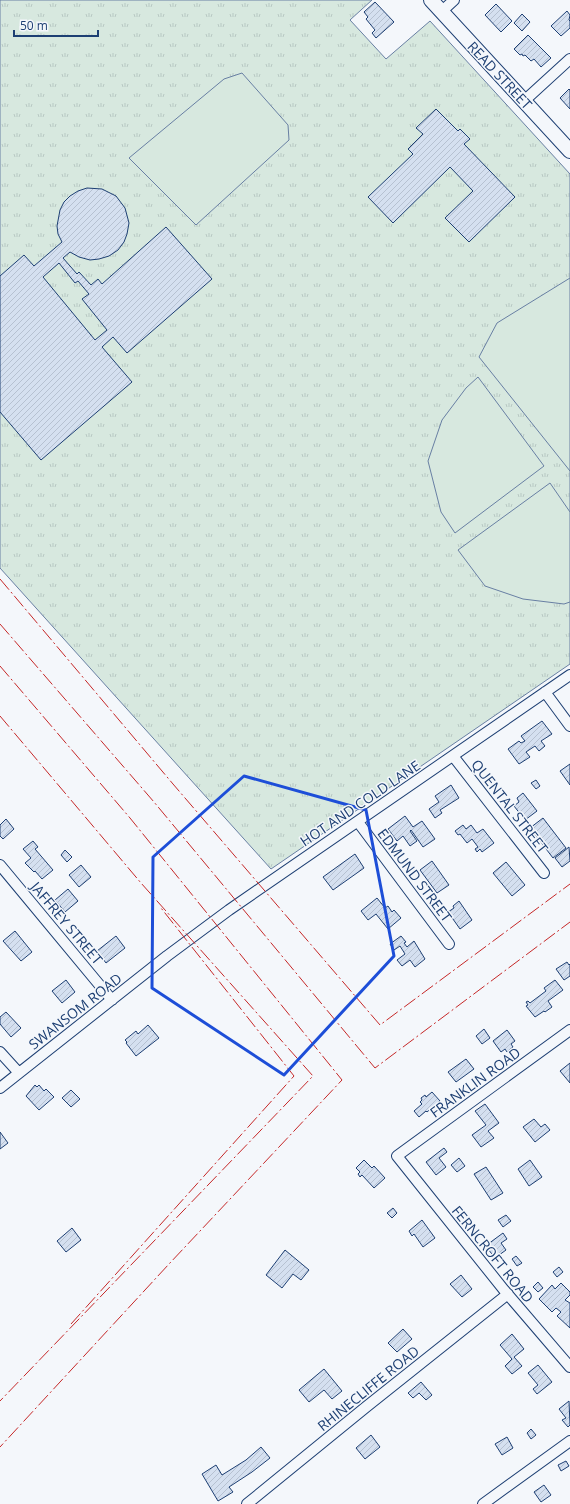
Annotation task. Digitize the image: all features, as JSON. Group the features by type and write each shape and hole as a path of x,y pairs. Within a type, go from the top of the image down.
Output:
{"main road":[{"name":"READ STREET","path":"430,0 570,151"}],"street":[{"path":"441,12 454,0"},
{"path":"524,101 570,59"},
{"name":"HOT AND COLD LANE","path":"167,956 229,910 570,675"},
{"path":"545,692 570,726"},
{"name":"QUENTAL STREET","path":"453,756 544,873"},
{"name":"EDMUND STREET","path":"358,822 450,944"},
{"name":"JAFFREY STREET","path":"0,865 112,1000"},
{"name":"SWANSOM ROAD","path":"0,1088 167,956"},
{"name":"FRANKLIN ROAD","path":"396,1156 570,1030"},
{"path":"0,1052 19,1073"},
{"name":"FERNCROFT ROAD","path":"396,1156 508,1294 570,1367"},
{"name":"RHINECLIFFE ROAD","path":"247,1504 508,1294"},
{"path":"484,1504 570,1441"}],"highlighted area":[{"path":"244,776 366,810 394,956 284,1075 152,988 153,857"}],"green space":[{"path":"0,0 372,0 350,20 386,59 430,21 570,174 570,664 271,869 0,568"},
{"path":"242,73 288,125 289,140 196,225 129,158 224,79"},
{"path":"570,278 570,471 479,357 497,323"},
{"path":"478,377 544,466 455,533 441,512 428,461 442,420 466,388"},
{"path":"550,483 570,512 570,602 564,604 523,599 485,586 458,550"}],"building":[{"path":"375,2 394,22 376,38 372,33 375,30 366,19 368,17 364,12"},
{"path":"496,4 512,21 501,32 485,15"},
{"path":"567,11 570,15 570,28 561,36 551,26"},
{"path":"522,14 530,22 522,31 514,23"},
{"path":"528,35 551,58 541,67 534,59 531,61 525,55 520,55 514,49"},
{"path":"569,89 570,90 570,109 560,98"},
{"path":"436,109 458,131 460,129 470,139 464,144 515,197 469,242 445,218 473,191 450,167 393,223 368,197 413,154 408,149 423,134 416,128"},
{"path":"87,188 102,189 116,196 125,208 129,223 124,242 118,250 109,256 90,260 79,257 70,252 63,258 77,274 79,272 91,285 98,279 102,284 166,227 212,279 127,353 113,337 102,347 132,382 41,460 0,412 0,276 24,255 34,266 62,242 58,234 57,226 60,210 64,202 78,191","holes":["59,263 75,283 78,281 89,294 82,299 107,330 95,340 43,277"]},
{"path":"542,721 552,734 541,741 545,746 539,751 535,746 526,752 530,757 519,764 508,749 519,741 521,743 525,741 521,736"},
{"path":"570,764 570,785 560,771"},
{"path":"536,780 540,786 536,789 531,783"},
{"path":"451,785 459,798 440,810 442,813 435,818 429,809 439,802 435,796"},
{"path":"523,793 537,811 525,820 514,806 519,802 517,798"},
{"path":"405,816 413,827 422,821 435,839 423,847 411,830 410,831 417,841 410,846 403,836 397,841 388,829"},
{"path":"543,818 566,848 553,858 530,828"},
{"path":"6,819 14,829 3,839 0,836 0,825"},
{"path":"463,825 466,829 471,825 477,833 483,829 494,843 482,852 480,849 477,852 475,849 478,847 472,839 467,843 460,834 458,835 455,831"},
{"path":"33,841 38,847 35,849 53,870 42,879 25,863 31,858 23,849"},
{"path":"569,847 570,861 562,867 555,858"},
{"path":"65,850 72,857 67,862 61,855"},
{"path":"355,854 364,868 333,890 323,877"},
{"path":"432,861 449,885 437,893 420,870"},
{"path":"506,862 525,885 512,896 493,873"},
{"path":"81,865 91,877 79,887 69,875"},
{"path":"68,889 78,901 65,912 55,900"},
{"path":"377,898 385,908 388,906 392,912 394,910 401,918 388,929 376,914 368,920 361,911"},
{"path":"459,901 472,920 460,929 448,912 454,908 453,906"},
{"path":"15,931 32,952 21,961 3,941"},
{"path":"116,936 125,948 106,963 97,951"},
{"path":"401,936 406,942 404,943 407,947 414,941 425,959 415,967 410,960 402,966 397,960 405,954 400,946 394,950 390,944"},
{"path":"567,962 569,965 570,964 570,976 564,980 556,969"},
{"path":"66,980 75,992 62,1003 52,991"},
{"path":"555,980 563,990 548,1001 552,1007 535,1017 526,1006 528,1005 526,1002 528,1001 530,1003 546,991 544,988"},
{"path":"6,1012 21,1028 11,1037 0,1024 0,1017"},
{"path":"148,1025 159,1038 136,1056 125,1040 136,1031 138,1034"},
{"path":"484,1029 490,1038 482,1044 476,1036"},
{"path":"507,1030 515,1041 511,1044 513,1047 507,1052 505,1049 501,1052 493,1041"},
{"path":"466,1059 474,1069 456,1082 448,1072"},
{"path":"570,1063 570,1083 560,1071"},
{"path":"35,1085 37,1087 39,1085 44,1091 46,1089 54,1097 39,1110 26,1096"},
{"path":"71,1090 80,1099 71,1107 62,1098"},
{"path":"432,1092 440,1101 419,1117 414,1111 422,1104 420,1102 422,1100 421,1098 425,1095 426,1097"},
{"path":"485,1104 499,1123 488,1131 494,1138 481,1147 472,1135 486,1125 475,1111"},
{"path":"534,1119 541,1127 545,1124 550,1130 535,1142 523,1127"},
{"path":"0,1132 8,1143 0,1149"},
{"path":"444,1148 447,1152 439,1158 446,1167 436,1175 426,1162"},
{"path":"459,1158 465,1166 457,1172 451,1165"},
{"path":"364,1160 372,1168 374,1166 385,1178 374,1188 362,1175 360,1177 358,1174 360,1172 356,1168"},
{"path":"530,1160 542,1177 529,1186 518,1169"},
{"path":"486,1167 503,1193 491,1200 474,1174"},
{"path":"393,1208 397,1213 392,1218 387,1213"},
{"path":"506,1215 511,1221 503,1227 498,1220"},
{"path":"422,1220 435,1238 423,1247 414,1234 412,1236 409,1231"},
{"path":"72,1228 81,1240 66,1252 57,1241"},
{"path":"503,1233 507,1239 501,1243 506,1250 495,1258 488,1249 486,1251 484,1247"},
{"path":"285,1250 309,1270 301,1280 293,1274 282,1288 266,1275"},
{"path":"516,1256 522,1263 517,1266 512,1259"},
{"path":"559,1267 563,1272 557,1277 553,1272"},
{"path":"461,1275 472,1289 462,1297 450,1284"},
{"path":"538,1282 543,1288 538,1292 533,1287"},
{"path":"561,1283 570,1292 570,1295 565,1300 570,1303 570,1328 557,1316 561,1312 556,1308 552,1312 539,1299 552,1285 555,1289"},
{"path":"403,1329 412,1339 397,1352 388,1343"},
{"path":"512,1334 524,1349 514,1357 522,1366 512,1374 505,1366 512,1359 500,1345"},
{"path":"538,1365 552,1382 537,1394 533,1389 538,1385 528,1373"},
{"path":"324,1369 342,1391 332,1399 324,1390 309,1402 299,1390"},
{"path":"421,1382 432,1395 426,1400 419,1393 413,1398 408,1393"},
{"path":"569,1401 570,1425 568,1427 562,1420 566,1418 559,1409"},
{"path":"531,1429 536,1435 531,1439 527,1433"},
{"path":"371,1435 380,1447 365,1459 356,1448"},
{"path":"507,1437 513,1448 502,1455 495,1444"},
{"path":"261,1447 270,1458 229,1487 233,1492 218,1501 202,1474 216,1465 222,1475 246,1460"},
{"path":"566,1461 569,1466 561,1471 558,1465"},
{"path":"544,1485 551,1495 541,1502 534,1492"}],"power":[{"path":"0,579 173,784 380,1025 570,884"},
{"path":"0,624 154,802 375,1068 570,922"},
{"path":"0,666 130,818 342,1080 0,1447"},
{"path":"0,716 141,883 313,1076 0,1401"},
{"path":"71,1324 294,1076 161,908"}]}
